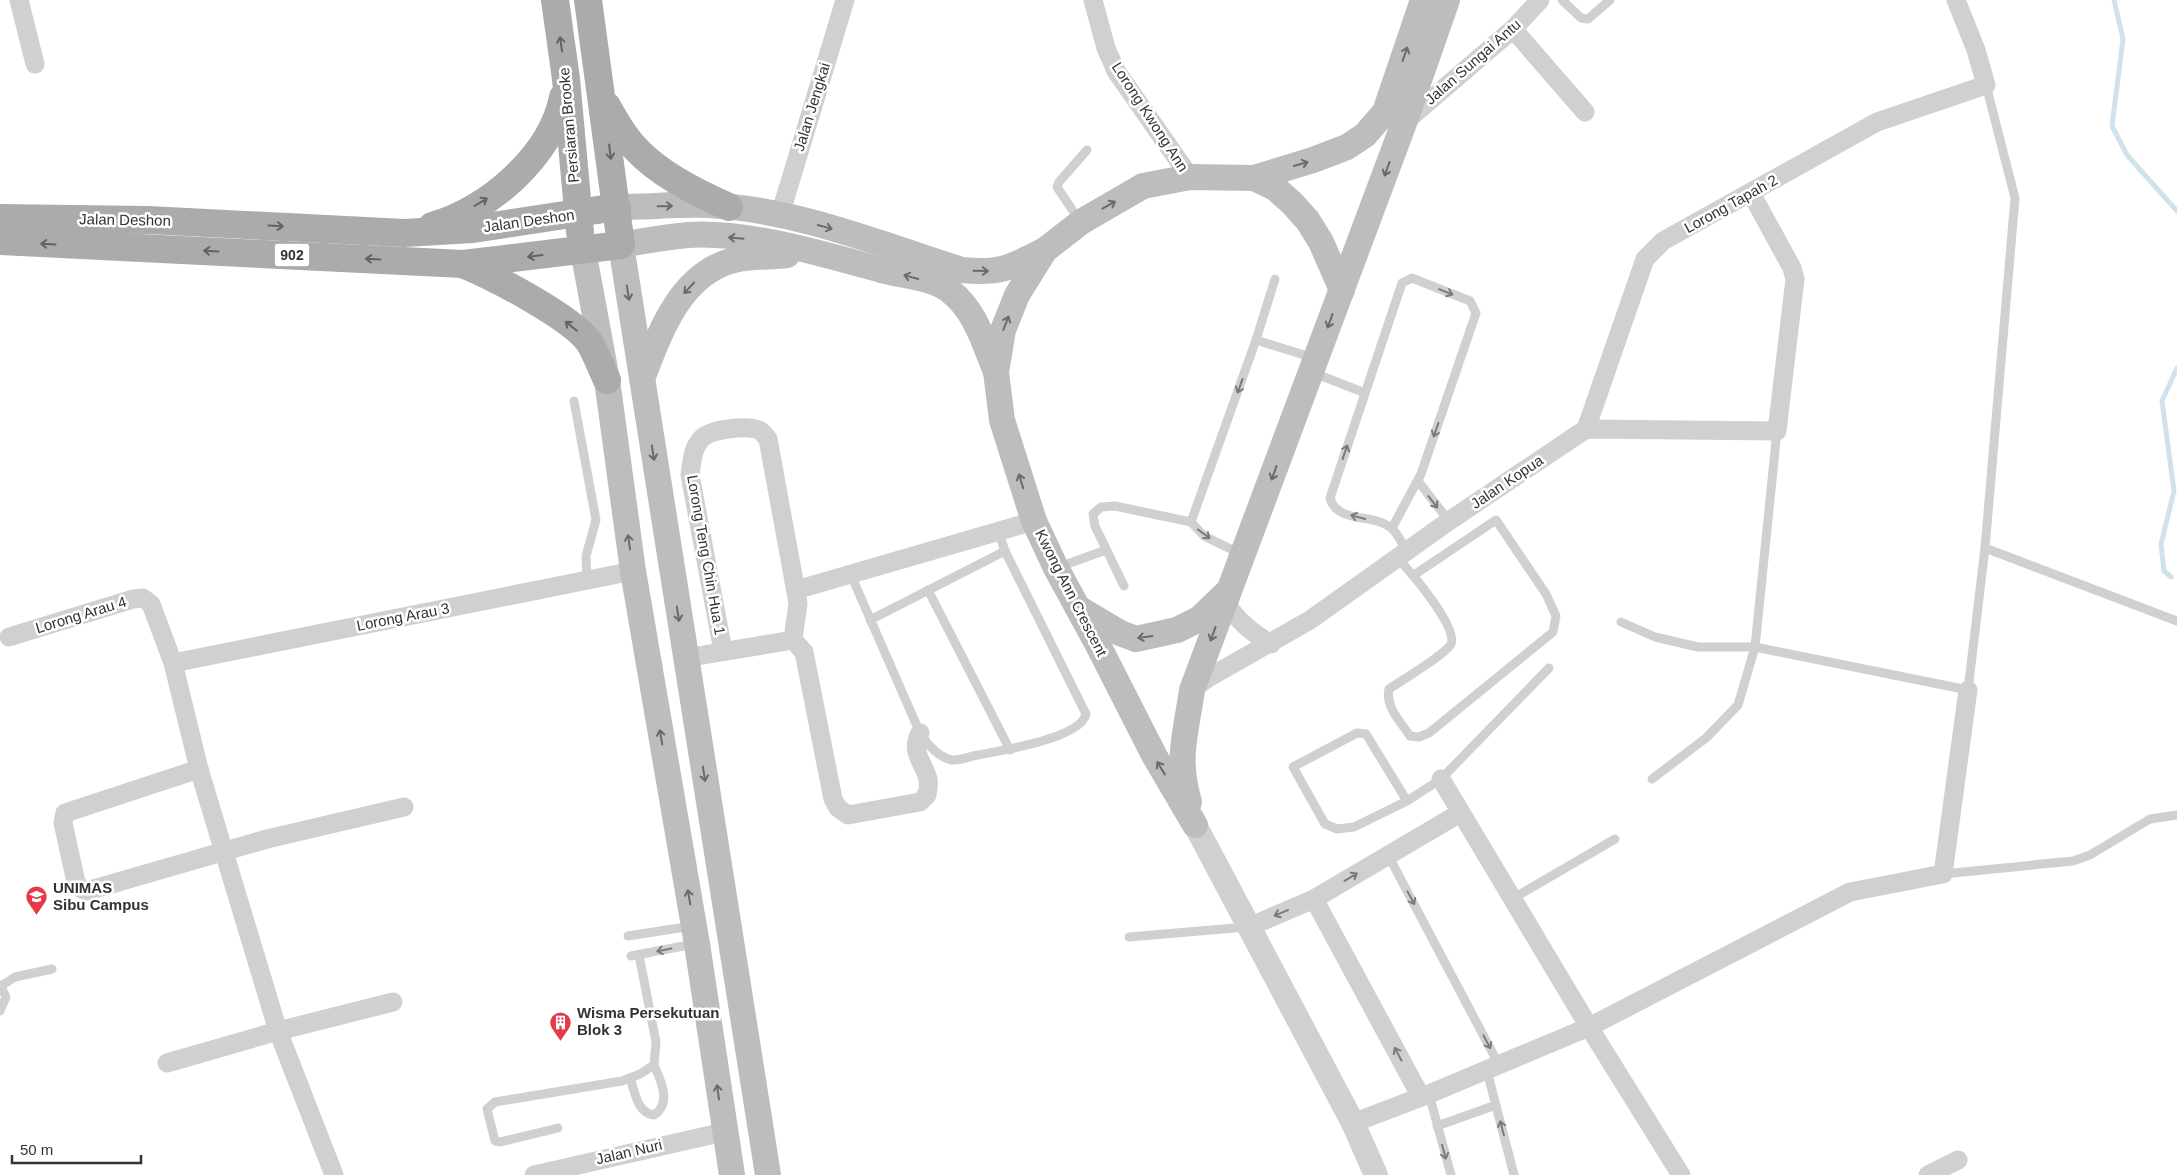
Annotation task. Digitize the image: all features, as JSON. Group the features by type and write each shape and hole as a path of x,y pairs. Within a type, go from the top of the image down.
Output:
{"main road":[{"name":"Persiaran Brooke","path":"555,0 566,79 577,214 583,250"},
{"path":"588,0 603,98 621,244 768,1175"},
{"path":"1254,178 1347,148 1365,134 1385,112 1423,0"},
{"path":"1195,825 1185,788 1182,748 1192,690 1404,123 1447,0"},
{"path":"404,233 440,224 463,213 487,199 509,182 542,147 552,131 560,110 566,79"},
{"path":"603,98 621,130 638,152 681,183 729,207"},
{"name":"Kwong Ann Crescent","path":"1195,825 1154,755 1098,645 1076,608 1034,520 1002,420 996,372 1003,330 1017,295 1044,250 1081,222 1143,186 1190,177 1254,178 1275,188 1292,202 1308,221 1321,242 1342,290"},
{"name":"Jalan Deshon","path":"0,218 148,220 404,233 473,229 616,207 708,205 780,215 846,232 962,270 980,272 1010,268 1044,250"},
{"name":"Jalan Deshon","path":"0,241 463,264 690,235 742,238 815,252 930,282 949,290 967,307 977,324 996,372"},
{"path":"583,250 607,380 633,571 696,935 724,1132 732,1175"},
{"path":"642,379 677,302 692,284 714,267 735,260 815,252"},
{"path":"463,264 502,282 567,322 588,341 607,380"},
{"path":"1076,608 1120,633 1136,638 1150,637 1177,630 1199,619 1228,595"}],"street":[{"path":"19,0 35,64"},
{"name":"Jalan Jengkai","path":"780,215 845,0"},
{"name":"Lorong Kwong Ann","path":"1093,0 1106,48 1116,71 1190,177"},
{"name":"Jalan Sungai Antu","path":"1404,123 1513,29 1540,0"},
{"path":"1956,0 1973,43 1986,85"},
{"path":"1513,29 1585,112"},
{"name":"Lorong Tapah 2","path":"1586,429 1645,259 1663,241 1877,122 1986,85"},
{"path":"1586,429 1778,431 1795,279 1792,268 1750,193"},
{"name":"Lorong Teng Chin Hua 1","path":"723,651 690,475 693,453 701,439 710,433 745,427 761,431 768,438 798,603 793,640"},
{"name":"Jalan Kopua","path":"1192,690 1208,678 1271,644 1310,620 1449,521 1586,429"},
{"path":"796,590 1034,520"},
{"name":"Lorong Arau 3","path":"173,663 633,571"},
{"path":"1228,595 1239,621 1253,634 1271,644"},
{"name":"Lorong Arau 4","path":"9,637 133,599 143,598 151,604 173,663"},
{"path":"685,658 793,640 804,652 833,799 838,808 848,815 920,802 927,796 928,780 915,752 916,741 920,733"},
{"path":"173,663 199,769 222,851 278,1031 334,1175"},
{"path":"1353,1123 1425,1096 1589,1028 1850,892 1943,874 1968,690"},
{"path":"199,769 64,813 63,823 76,882 81,889 86,891 222,851 404,806"},
{"path":"1441,780 1589,1028 1681,1175"},
{"path":"1248,927 1314,899 1460,812"},
{"path":"1195,825 1353,1123 1376,1175"},
{"path":"1314,899 1425,1096"},
{"path":"168,1063 278,1031 393,1002"},
{"name":"Jalan Nuri","path":"534,1175 724,1132"},
{"path":"1928,1175 1958,1160"}],"lane":[{"path":"1562,0 1581,18 1588,19 1604,2"},
{"path":"1621,622 1655,637 1698,647 1755,647 1968,690 1986,548 2015,198 1986,85"},
{"path":"1081,222 1058,187 1059,182 1087,150"},
{"path":"1392,528 1343,513 1333,507 1330,498 1402,283 1412,278 1470,301 1476,314 1418,481 1392,528 1402,555 1414,575 1449,624 1452,634 1451,644 1442,652 1389,689 1388,697 1394,712 1410,736 1419,738 1429,733 1553,632 1556,622 1546,594 1496,520 1414,575"},
{"path":"1191,522 1256,340 1275,279"},
{"path":"1256,340 1314,366 1365,393"},
{"path":"574,401 596,520 586,556 587,580"},
{"path":"1652,779 1706,738 1738,705 1755,647 1778,431"},
{"path":"1418,481 1449,521"},
{"path":"1124,586 1092,518 1093,514 1101,507 1115,506 1191,522 1204,536 1243,555"},
{"path":"851,575 920,733 937,752 952,760 1030,746 1080,724 1086,714 1004,551 998,532"},
{"path":"1986,548 2177,621"},
{"path":"1056,568 1106,550"},
{"path":"870,620 1004,551"},
{"path":"928,590 1010,750"},
{"path":"1407,801 1366,734 1357,733 1293,767 1325,824 1337,829 1354,827 1407,801 1441,780 1549,668"},
{"path":"1943,874 2073,861 2090,855 2150,819 2177,815"},
{"path":"1512,899 1615,839"},
{"path":"1388,855 1493,1068 1496,1105 1514,1175"},
{"path":"1129,937 1248,927"},
{"path":"628,936 696,935"},
{"path":"630,1078 641,1110 647,1114 654,1115 661,1111 664,1102 662,1084 654,1065 656,1042 635,955 696,935"},
{"path":"0,1011 6,997 0,985 15,977 52,969"},
{"path":"558,1128 500,1142 495,1140 487,1109 495,1102 630,1078 654,1065"},
{"path":"1425,1096 1437,1126 1451,1175"},
{"path":"1437,1126 1496,1105"}],"waterway":[{"path":"2114,0 2123,39 2112,126 2127,155 2177,211"},
{"path":"2171,577 2164,571 2161,544 2174,491 2162,401 2177,368"}],"place":[{"name":"UNIMAS Sibu Campus","path":"37,916"},
{"name":"Wisma Persekutuan Blok 3","path":"561,1041"}]}
